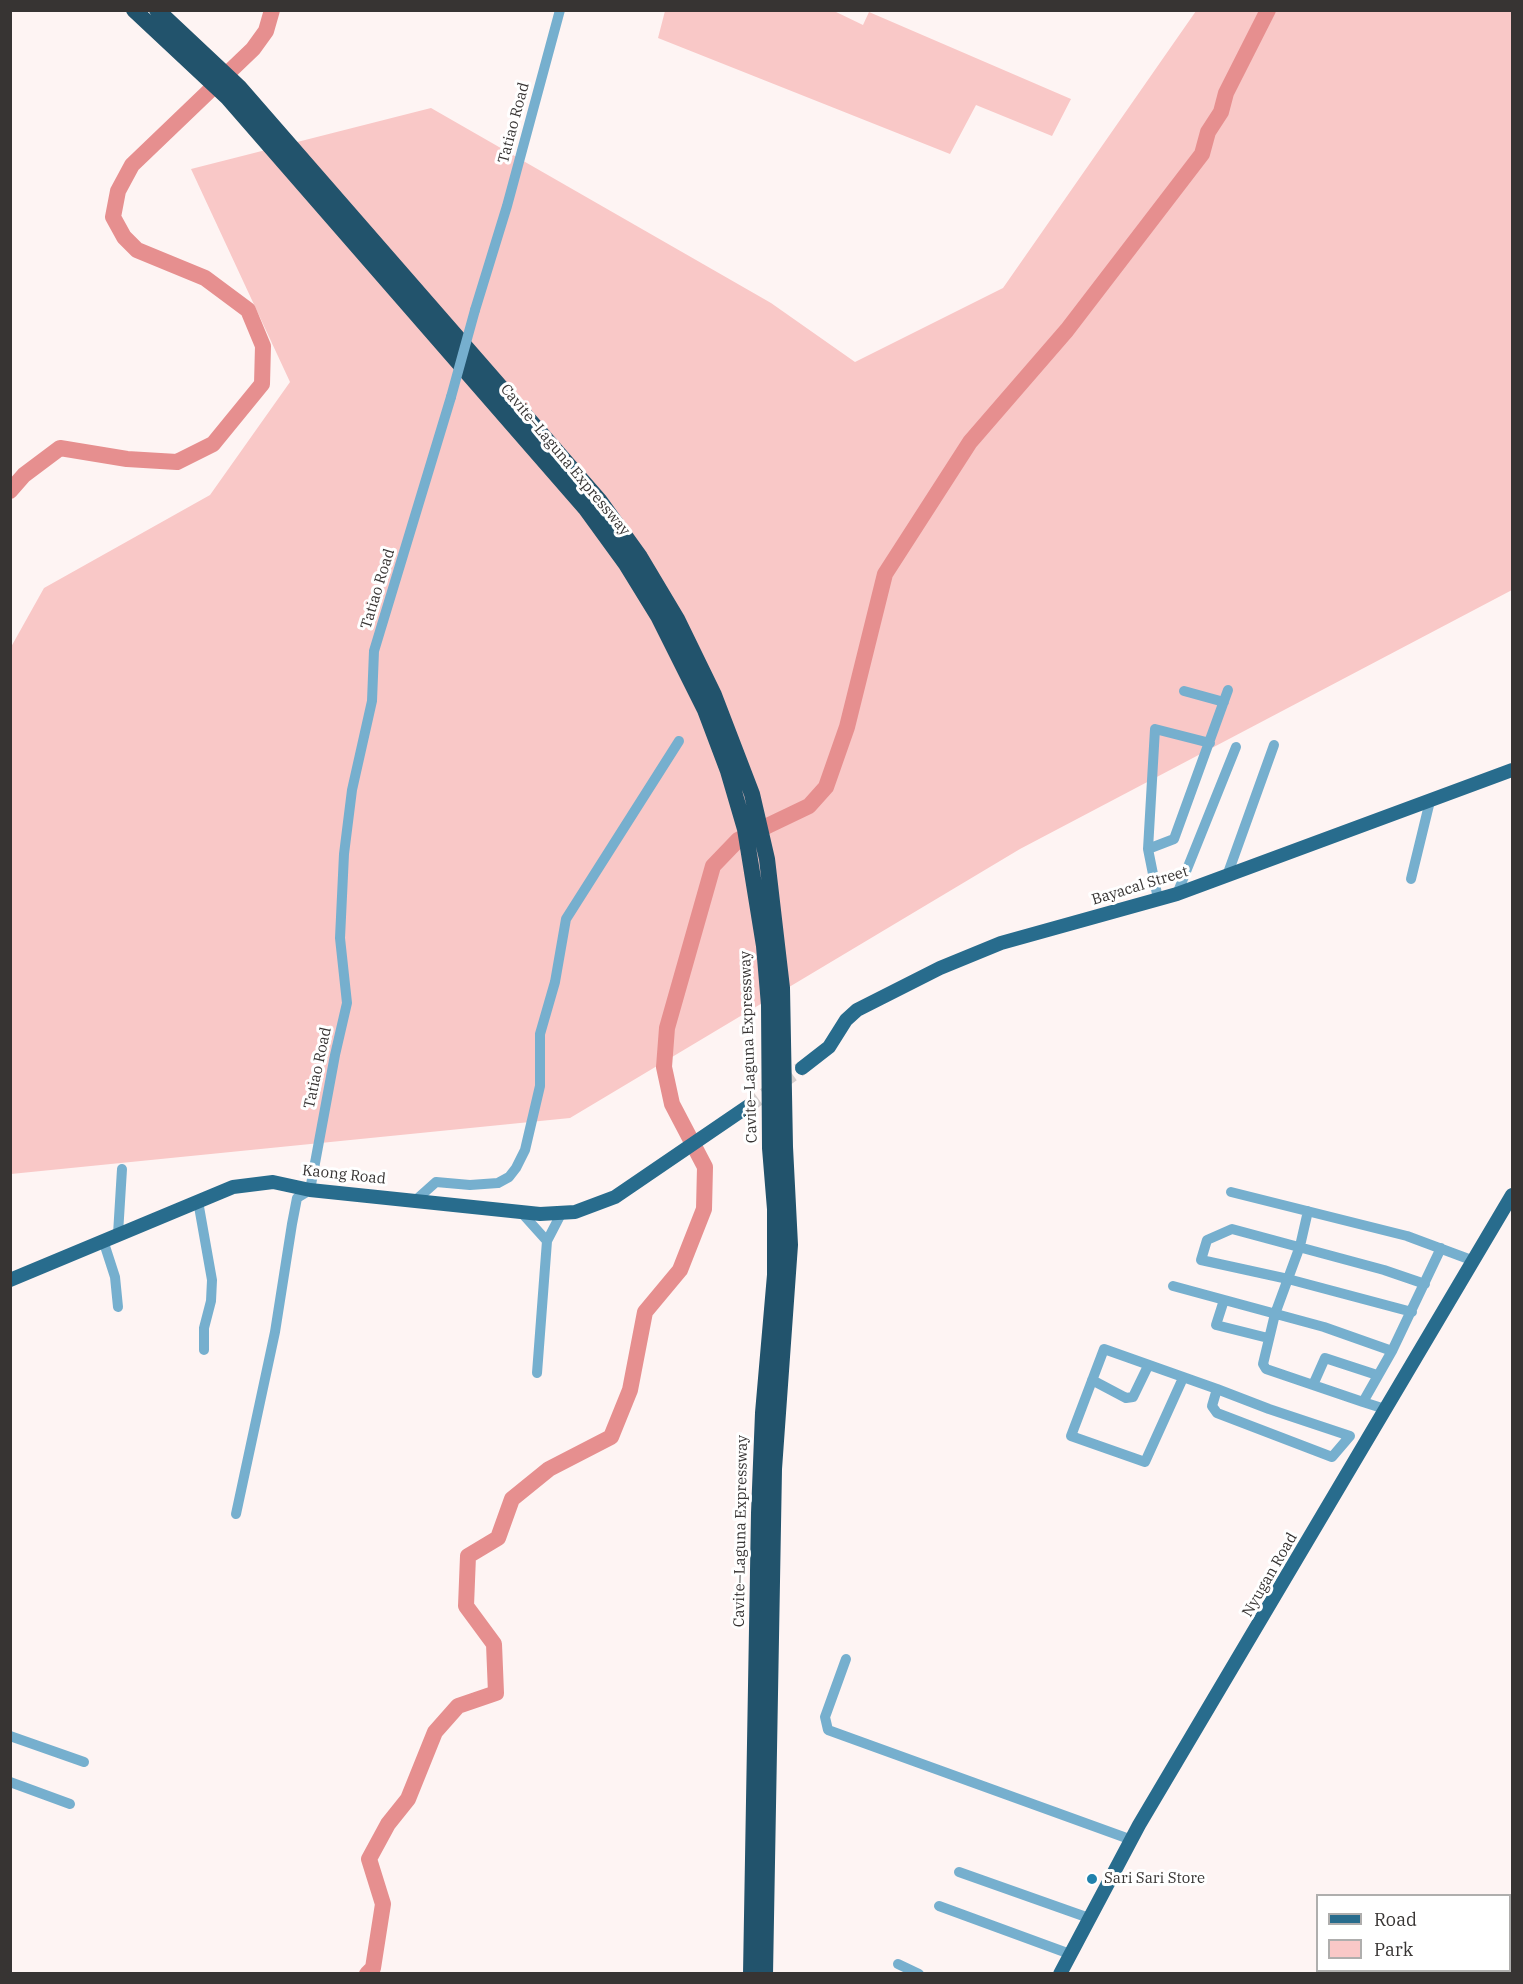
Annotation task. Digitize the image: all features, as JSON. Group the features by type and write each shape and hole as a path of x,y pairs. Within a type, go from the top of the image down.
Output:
{"highway":[{"name":"Cavite–Laguna Expressway","path":"134,10 198,58"},
{"name":"Cavite–Laguna Expressway","path":"158,10 198,58 234,93 586,509 626,564 658,616 735,767 745,829 766,901 783,997 785,1148 790,1245 774,1469 765,1974"},
{"name":"Cavite–Laguna Expressway","path":"751,1974 761,1447 776,1275 770,1148 766,901"}],"main road":[{"name":"Bayacal Street","path":"802,1068 829,1047 846,1020 857,1010 939,968 1001,943 1177,894 1228,873 1512,770"},
{"name":"Kaong Road","path":"10,1280 233,1187 273,1182 310,1190 561,1214 603,1203 677,1156 747,1107"},
{"name":"Nyugan Road","path":"1060,1974 1131,1840 1512,1195"}],"street":[{"name":"Tatiao Road","path":"310,1190 334,1055 347,1003 340,938 344,854 352,790 372,701 374,651 507,206 560,10"},
{"path":"1148,849 1174,839 1228,690"},
{"path":"1184,691 1224,702"},
{"path":"1158,899 1148,849 1155,729 1210,743"},
{"path":"417,1200 436,1182 470,1185 498,1183 509,1177 516,1168 525,1150 540,1086 540,1034 555,982 566,918 679,741"},
{"path":"1228,873 1274,746"},
{"path":"1177,894 1236,747"},
{"path":"1411,879 1430,801"},
{"path":"118,1234 122,1169"},
{"path":"236,1514 275,1332 297,1198 310,1190"},
{"path":"1231,1192 1407,1236 1473,1261"},
{"path":"198,1201 212,1280 211,1301 204,1328 204,1350"},
{"path":"520,1211 547,1241"},
{"path":"1308,1211 1300,1246 1275,1314 1263,1364 1266,1369 1385,1409"},
{"path":"537,1373 547,1241 561,1214"},
{"path":"1412,1312 1201,1260 1207,1240 1232,1229 1300,1246 1425,1284"},
{"path":"104,1240 115,1277 118,1306"},
{"path":"1363,1402 1412,1312 1441,1248"},
{"path":"1173,1286 1275,1314 1392,1351"},
{"path":"1224,1300 1216,1325 1268,1338"},
{"path":"1184,1378 1145,1462 1071,1436 1104,1349 1366,1442"},
{"path":"1313,1385 1325,1358 1377,1375"},
{"path":"1092,1380 1126,1398 1133,1397 1148,1366"},
{"path":"1217,1389 1212,1406 1217,1413 1332,1456 1350,1436"},
{"path":"846,1659 825,1717 828,1730 1131,1840"},
{"path":"10,1736 84,1762"},
{"path":"10,1782 70,1804"},
{"path":"959,1872 1089,1917"},
{"path":"939,1906 1070,1954"},
{"path":"898,1964 919,1974"}],"green space":[{"path":"665,11 834,11 863,25 869,12 1071,99 1052,136 976,105 950,154 658,38"},
{"path":"1196,11 1512,11 1512,590 1020,849 570,1118 11,1174 11,647 44,588 210,495 290,382 191,169 431,108 771,303 855,362 1003,288"}],"waterway":[{"path":"10,491 24,475 60,448 127,459 177,462 213,444 262,384 263,346 248,310 205,278 137,250 124,237 113,217 118,191 132,165 253,49 266,31 272,10"},
{"path":"367,1974 373,1968 383,1904 369,1859 388,1824 408,1799 435,1732 458,1706 496,1693 494,1644 466,1606 468,1556 498,1538 512,1499 549,1469 611,1437 630,1390 645,1312 680,1270 704,1209 705,1167 672,1104 664,1067 667,1028 713,866 738,840 809,806 826,787 847,727 885,574 970,442 1067,330 1202,154 1208,132 1221,112 1226,93 1268,10"}],"tunnel":[{"path":"747,1107 802,1068"}],"place":[{"name":"Sari Sari Store","path":"1092,1879"}]}
